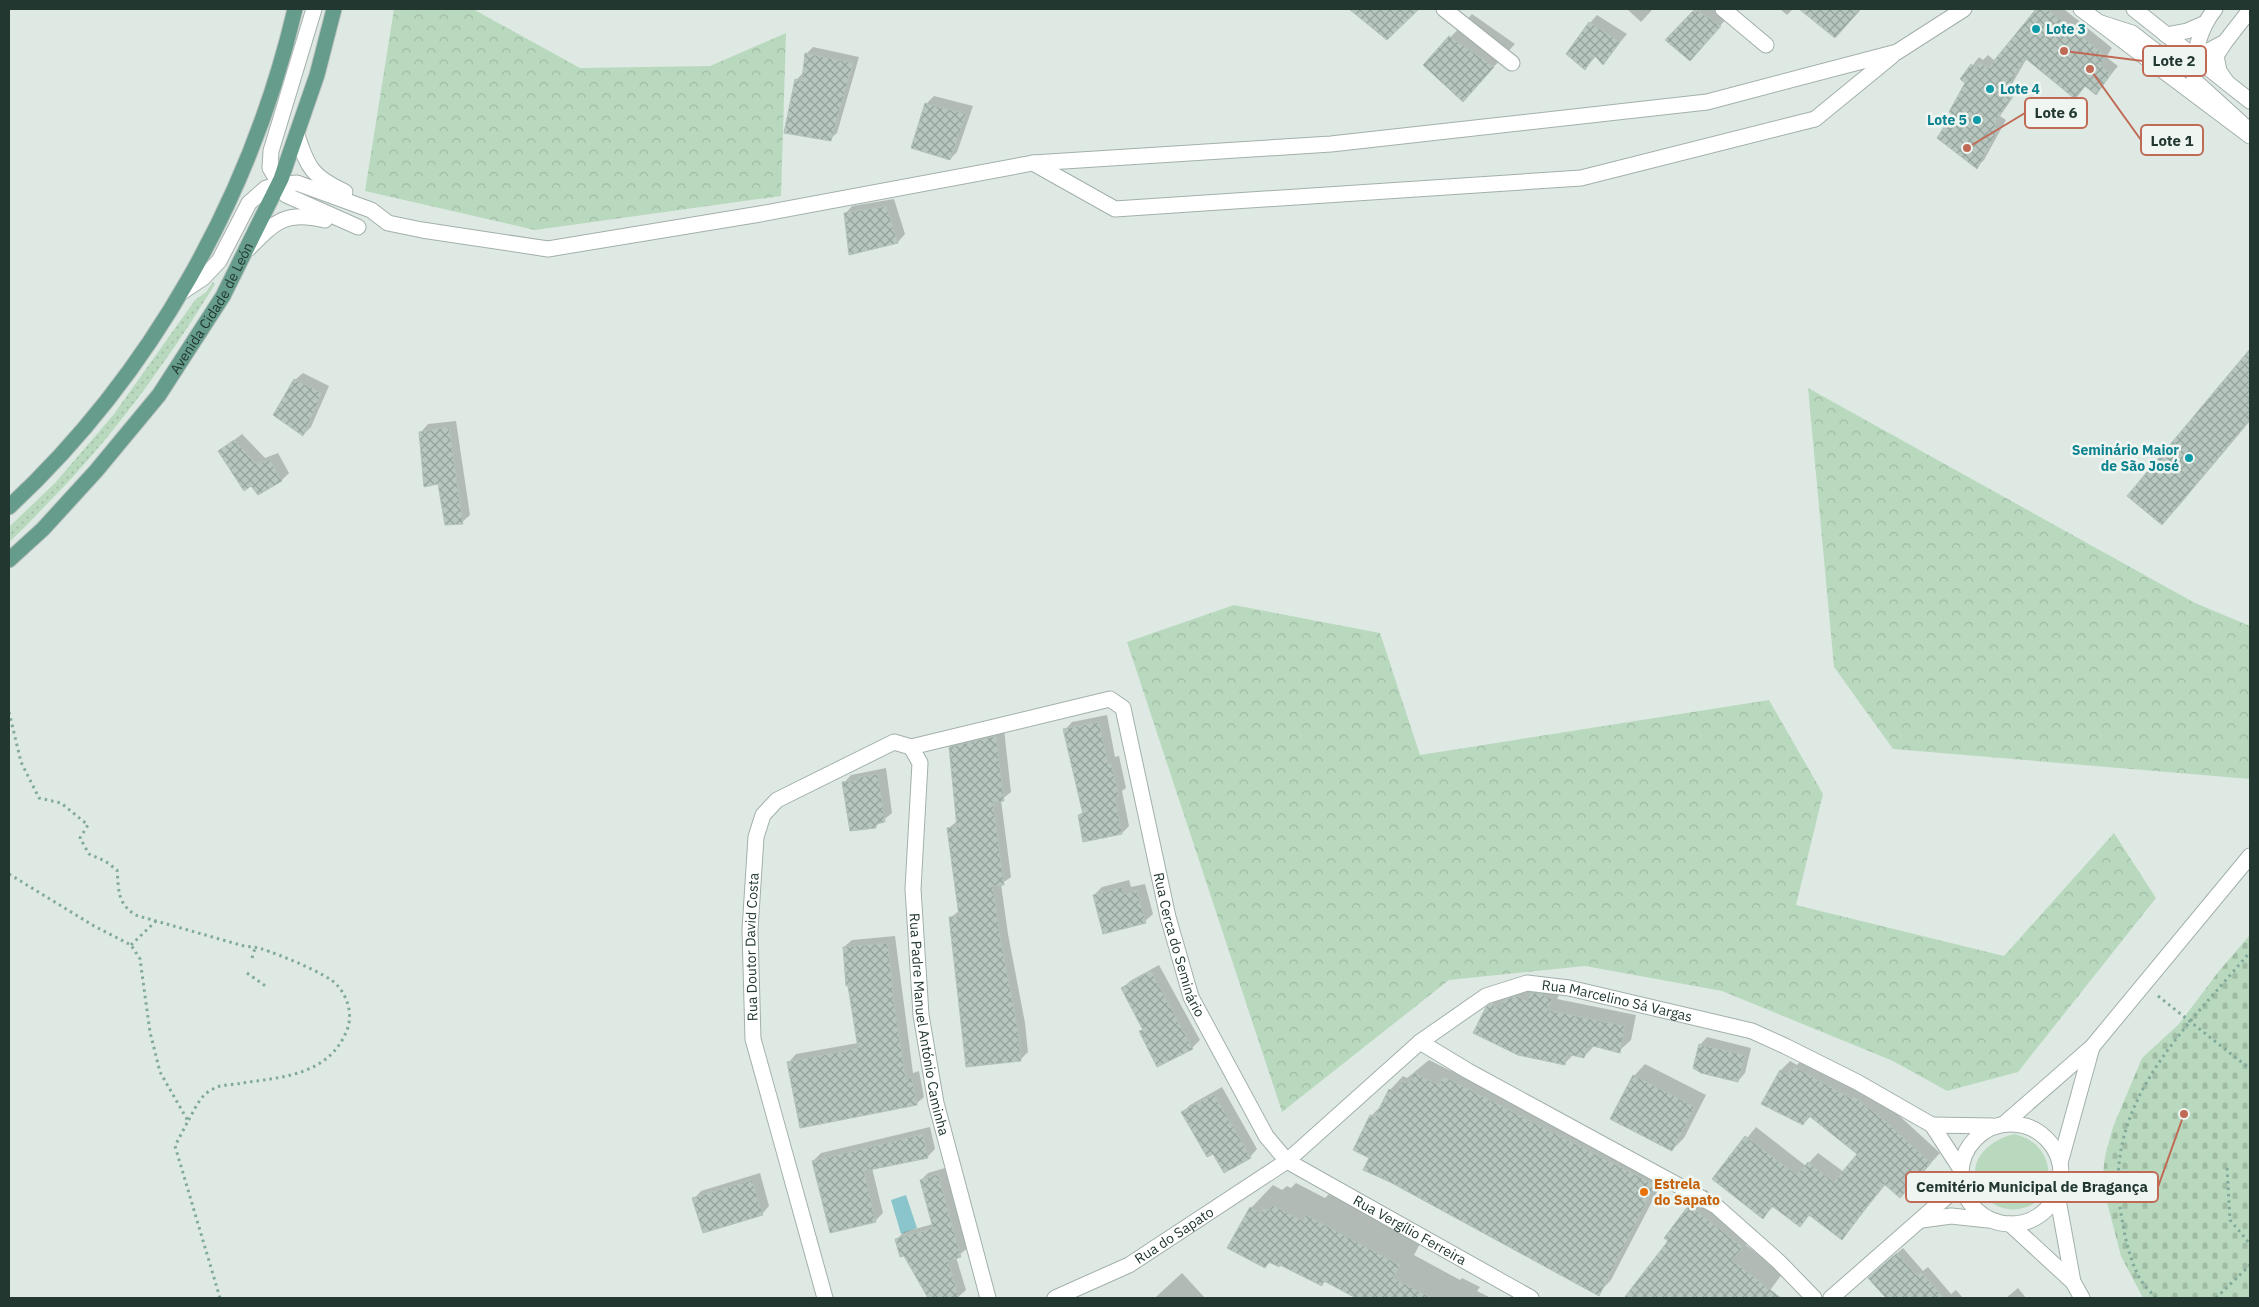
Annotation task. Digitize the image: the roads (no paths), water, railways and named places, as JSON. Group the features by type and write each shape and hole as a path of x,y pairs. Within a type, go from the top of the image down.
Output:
{"main road":[{"path":"9,507 41,478 114,392 182,292 244,170 283,60 295,9"},
{"name":"Avenida Cidade de León","path":"9,560 42,529 96,471 159,395 224,296 279,185 317,75 334,9"}],"street":[{"path":"314,9 269,160 270,168 286,195 358,227"},
{"path":"1444,9 1512,63"},
{"path":"1723,9 1766,45"},
{"path":"1033,163 1115,209 1581,178 1814,119 1897,52 1964,9"},
{"path":"2081,9 2250,136"},
{"path":"2134,9 2250,101"},
{"path":"2215,9 2203,24 2195,58 2194,80 2250,131"},
{"path":"2229,85 2219,71 2216,56 2250,10"},
{"path":"2095,20 2132,33 2168,61 2195,58 2225,42"},
{"path":"2166,35 2187,31 2203,24"},
{"path":"246,250 268,229 286,217 309,216 358,227 388,223 548,249 760,214 1033,163 1331,144 1707,102 1897,52"},
{"path":"297,135 303,155 312,172 329,184 356,197 388,223"},
{"path":"182,292 203,278 219,261 249,203 266,188 297,183 370,210"},
{"name":"Rua Doutor David Costa","path":"825,1298 753,1040 750,930 756,837 763,815 777,800 894,742 911,747 1110,699 1122,708"},
{"name":"Rua Cerca do Seminário","path":"1122,708 1168,917 1191,997 1266,1136 1287,1161"},
{"name":"Rua Padre Manuel António Caminha","path":"911,747 920,763 912,889 921,1015 936,1103 988,1298"},
{"path":"1990,1220 1977,1212 1967,1200 1961,1184 1960,1168 1963,1155 1970,1142 1980,1133 1999,1124 2092,1047 2250,856"},
{"name":"Rua Marcelino Sá Vargas","path":"1287,1161 1420,1042 1486,996 1527,983 1569,988 1752,1031 1849,1078 1932,1125 1960,1168"},
{"path":"1420,1042 1476,1076 1716,1206 1779,1262 1814,1298"},
{"path":"2060,1163 2092,1047"},
{"path":"1922,1220 1951,1216 2010,1224 2025,1222 2038,1216 2050,1206 2057,1194 2061,1179 2060,1163 2054,1148 2045,1136 2031,1127 2019,1123 1932,1125"},
{"name":"Rua Vergílio Ferreira","path":"1287,1161 1523,1296"},
{"name":"Rua do Sapato","path":"1055,1298 1129,1264 1287,1161"},
{"path":"1831,1298 1961,1184"},
{"path":"2057,1194 2073,1282"},
{"path":"2010,1224 2073,1282 2082,1298"}],"water":[{"path":"906,1195 917,1228 901,1234 891,1200"}],"place":[{"name":"Lote 3","path":"2036,29"},
{"name":"Lote 2","path":"2064,51"},
{"name":"Lote 1","path":"2090,69"},
{"name":"Lote 4","path":"1990,89"},
{"name":"Lote 5","path":"1977,120"},
{"name":"Lote 6","path":"1967,148"},
{"name":"Seminário Maior de São José","path":"2189,458"},
{"name":"Cemitério Municipal de Bragança","path":"2184,1114"},
{"name":"Estrela do Sapato","path":"1644,1192"}]}
